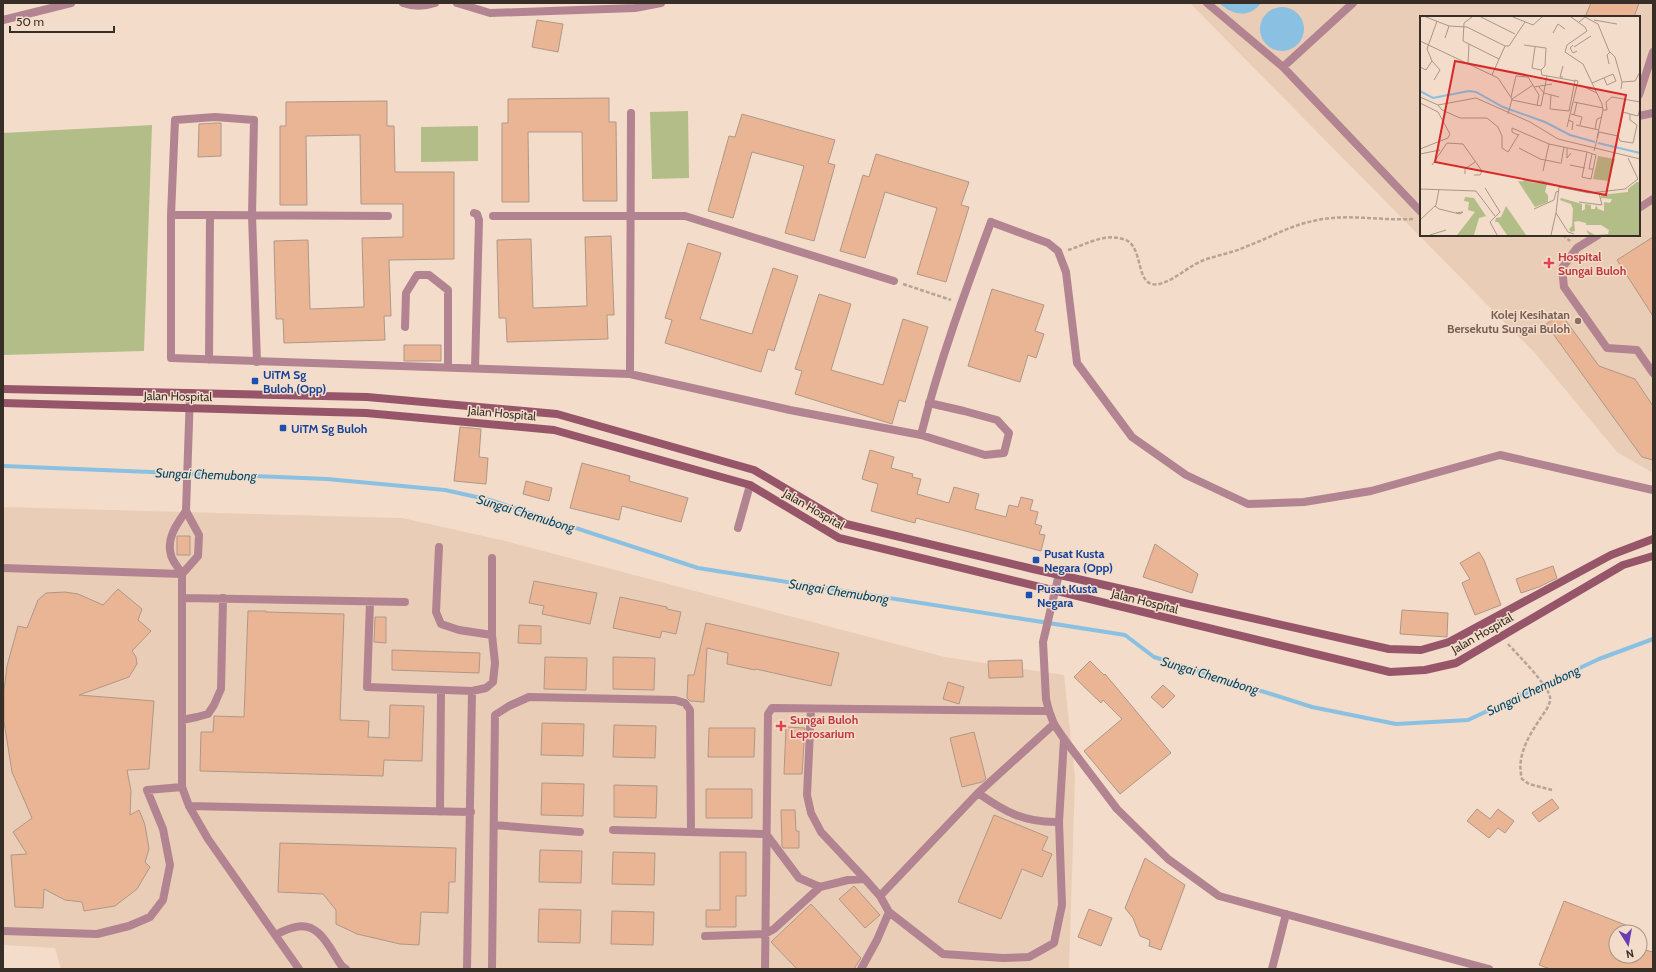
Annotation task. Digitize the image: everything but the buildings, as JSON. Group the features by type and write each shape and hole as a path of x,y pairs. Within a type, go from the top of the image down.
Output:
{"main road":[{"name":"Jalan Hospital","path":"3,389 367,397 557,414 754,470 846,524 1389,649 1421,650 1449,642 1611,555 1653,539"},
{"name":"Jalan Hospital","path":"3,403 366,413 554,430 750,485 839,538 1390,672 1425,670 1456,663 1623,565 1653,556"},
{"path":"750,485 754,470"}],"street":[{"path":"3,20 71,3"},
{"path":"403,3 413,7 427,6 435,3"},
{"path":"457,3 490,13 635,8 661,3"},
{"path":"1207,3 1283,67 1420,211"},
{"path":"1283,67 1353,3"},
{"path":"1640,92 1653,52"},
{"path":"630,374 631,113"},
{"path":"1640,116 1653,113"},
{"path":"257,362 252,214 254,120 215,117 175,120 171,215 171,358 257,362 630,374 790,410 921,435 986,455 1004,453 1009,433 996,420 929,403"},
{"path":"1640,207 1653,199"},
{"path":"474,213 477,214 479,220 475,368"},
{"path":"171,215 252,214 388,216"},
{"path":"209,360 210,215"},
{"path":"493,216 685,216 894,281"},
{"path":"921,435 929,403 961,303 991,222 1048,243 1058,251 1066,272 1077,363 1132,437 1186,475 1248,504 1304,502 1371,491 1500,456 1653,490"},
{"path":"1596,236 1577,248 1562,268 1564,287 1607,348 1637,350 1653,373"},
{"path":"405,327 406,293 417,275 429,275 448,290 448,367"},
{"path":"182,574 198,556 199,535 186,511 190,393"},
{"path":"738,528 750,485"},
{"path":"186,511 171,533 171,555 182,574 182,787 189,806 208,840 299,969"},
{"path":"439,547 436,612 441,624 459,630 492,635"},
{"path":"370,602 367,687 472,691 486,688 493,682 495,663 492,635 492,558"},
{"path":"3,568 182,574"},
{"path":"1059,574 1043,642 1046,699 1049,711 1054,724 1064,740 1117,809 1168,859 1219,896 1489,969"},
{"path":"182,598 405,602"},
{"path":"182,720 208,714 221,689 223,598"},
{"path":"440,812 441,690"},
{"path":"467,969 472,691"},
{"path":"492,969 495,715 509,706 529,697 676,700 685,703 690,710 692,832"},
{"path":"767,967 765,934 768,714 772,708 1049,711"},
{"path":"811,709 807,796 811,813 821,832 880,896 889,912 943,954 1009,958 1029,957 1054,944 1062,905 1059,822 1064,740"},
{"path":"880,896 978,793 1054,724"},
{"path":"3,931 97,934 129,926 150,917 164,900 170,865 164,829 147,790 182,787"},
{"path":"978,793 1000,808 1024,819 1043,823 1059,822"},
{"path":"189,806 470,812"},
{"path":"494,825 580,832"},
{"path":"613,830 766,834"},
{"path":"766,834 800,878 820,887"},
{"path":"705,936 765,934 774,930 820,887 848,880 865,879"},
{"path":"861,969 877,940 889,912"},
{"path":"1272,969 1286,914"},
{"path":"275,935 296,926 308,927 319,931 341,965 346,969"}],"path":[{"path":"1058,251 1069,250 1082,244 1104,238 1124,239 1132,244 1139,258 1143,278 1148,282 1157,284 1178,276 1203,260 1237,251 1279,232 1313,220 1344,217 1393,220 1414,218"},
{"path":"894,281 961,303"},
{"path":"1501,636 1532,670 1550,697 1549,707 1528,737 1521,756 1519,768 1522,779 1529,784 1552,790"}],"shaded area":[{"name":"Hospital Sungai Buloh","path":"1190,3 1653,3 1653,473 1617,452 1534,352"},
{"path":"3,507 402,518 501,540 945,657 1064,675 1075,777 1069,969 61,969 55,948 3,945"}],"green space":[{"path":"688,111 689,178 652,179 650,112"},
{"path":"152,125 144,351 3,355 3,133"},
{"path":"478,126 478,161 421,162 421,127"}],"water":[{"path":"1219,3 1261,3 1251,11 1240,14 1229,10"},
{"path":"1286,7 1291,8 1298,13 1303,20 1303,38 1298,45 1291,50 1278,51 1273,50 1266,45 1261,38 1260,25 1261,20 1266,13 1273,8"}],"waterway":[{"name":"Sungai Chemubong","path":"3,466 327,479 445,490 490,500 698,568 1125,635 1154,657 1312,707 1396,724 1468,720 1599,659 1653,639"}],"place":[{"name":"Hospital Sungai Buloh","path":"1549,263"},
{"name":"Kolej Kesihatan Bersekutu Sungai Buloh","path":"1578,321"},
{"name":"UiTM Sg Buloh (Opp)","path":"255,381"},
{"name":"UiTM Sg Buloh","path":"283,428"},
{"name":"Pusat Kusta Negara (Opp)","path":"1036,560"},
{"name":"Pusat Kusta Negara","path":"1029,595"},
{"name":"Sungai Buloh Leprosarium","path":"781,726"}]}
